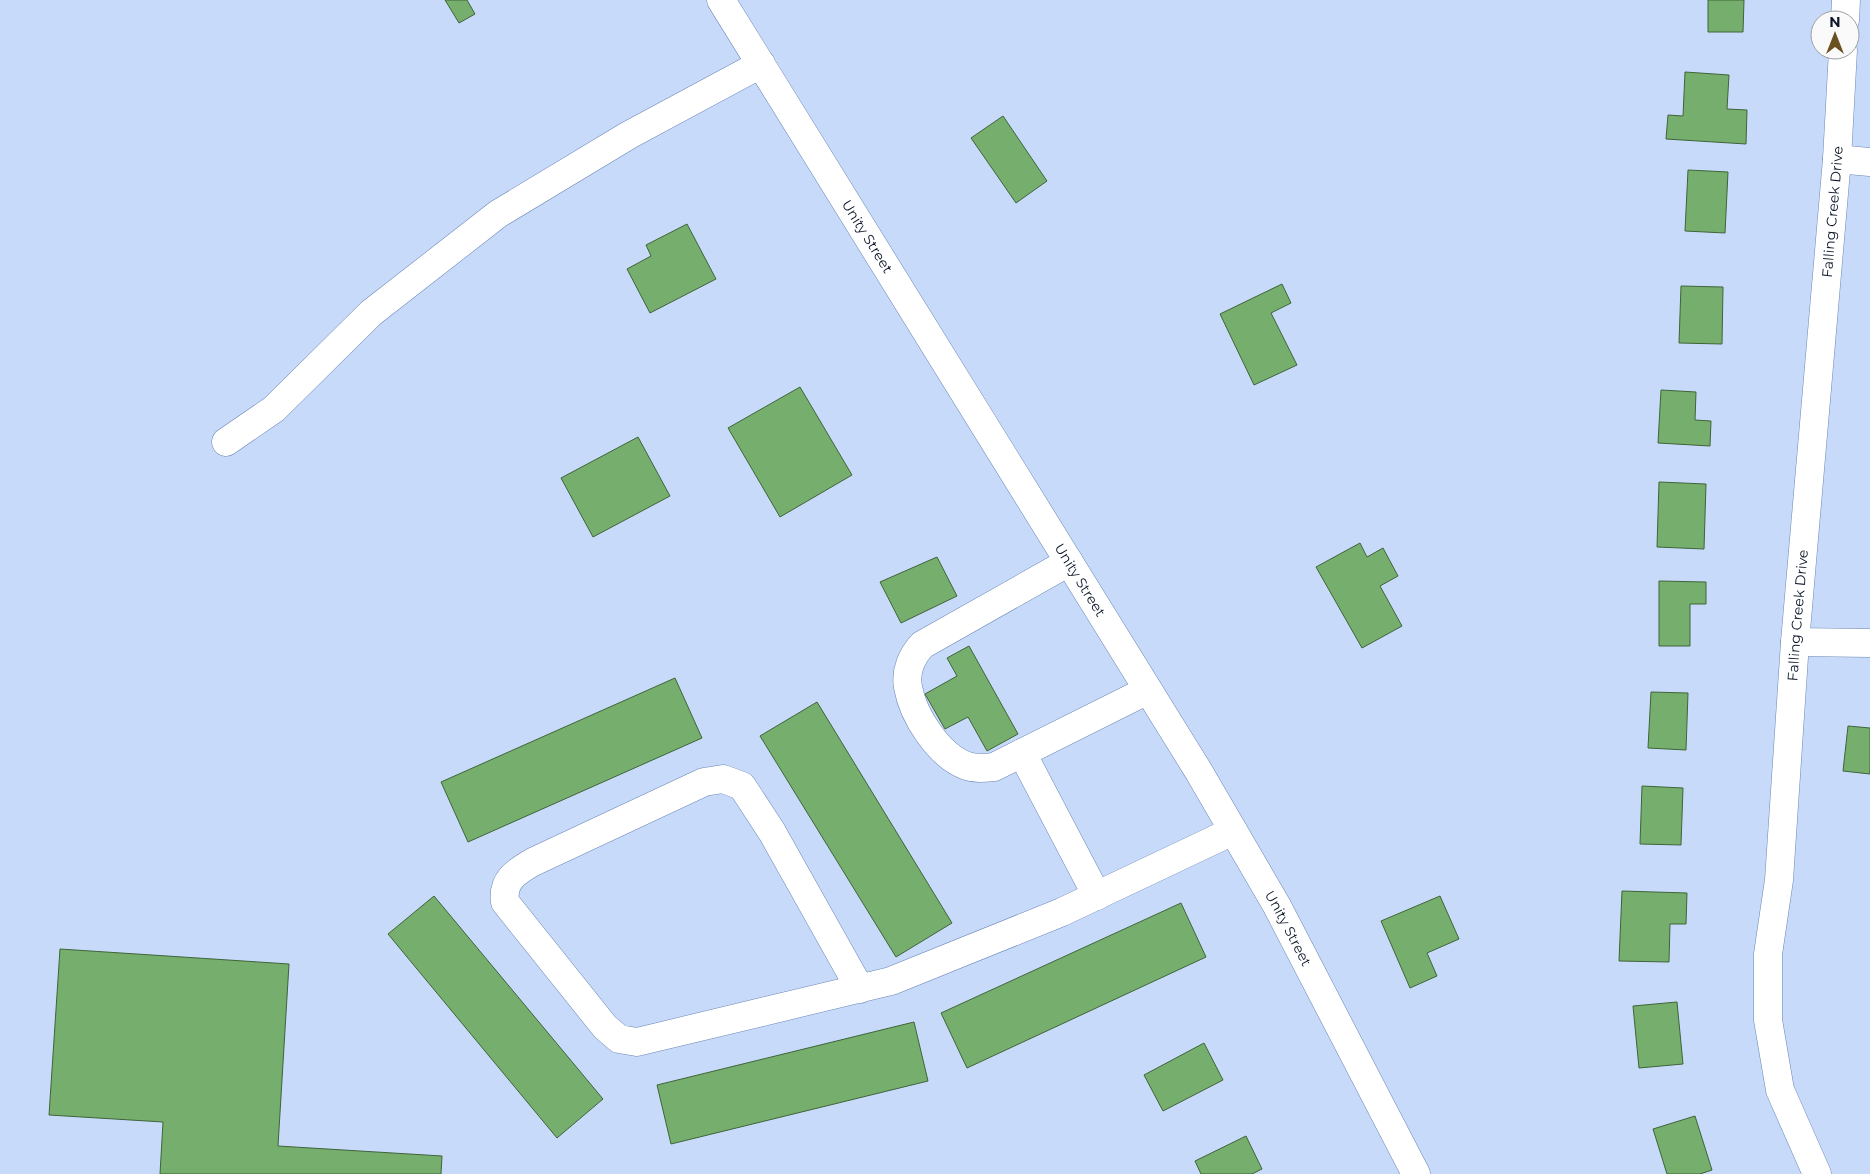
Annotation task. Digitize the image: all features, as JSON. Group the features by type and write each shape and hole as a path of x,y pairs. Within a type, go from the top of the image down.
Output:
{"street":[{"name":"Unity Street","path":"721,0 1148,690 1233,831 1277,906 1416,1174"},
{"name":"Falling Creek Drive","path":"1817,1174 1780,1090 1768,1020 1768,954 1779,880 1796,642 1837,159 1842,60"},
{"path":"226,442 274,409 371,313 498,214 629,135 761,64"},
{"path":"1837,159 1870,162"},
{"path":"1069,562 922,645 913,655 908,687 915,710 940,746 954,760 978,769 994,767 1148,690"},
{"path":"1796,642 1870,643"},
{"path":"1022,753 1097,896"},
{"path":"860,989 772,832 742,786 723,779 704,782 533,862 514,874 503,890 504,902 605,1027 619,1039 637,1042 860,989 892,981 1097,896 1233,831"}],"building":[{"path":"445,0 467,0 475,14 459,23"},
{"path":"1708,0 1744,0 1743,32 1708,32"},
{"path":"1685,72 1729,75 1727,109 1747,110 1746,144 1666,139 1668,115 1683,116"},
{"path":"1003,116 1047,181 1016,203 971,138"},
{"path":"1688,170 1728,172 1725,233 1685,231"},
{"path":"687,224 716,279 650,313 627,269 651,256 646,245"},
{"path":"1282,284 1291,303 1271,313 1297,365 1254,385 1220,314"},
{"path":"1681,286 1723,287 1722,344 1679,343"},
{"path":"800,387 852,475 780,517 728,428"},
{"path":"1661,390 1696,392 1695,420 1711,421 1710,446 1658,443"},
{"path":"638,437 670,496 593,537 561,478"},
{"path":"1659,482 1706,484 1704,549 1657,547"},
{"path":"1360,543 1367,557 1383,548 1398,576 1380,586 1402,626 1362,648 1316,567"},
{"path":"937,557 957,596 901,623 880,582"},
{"path":"1659,581 1706,582 1706,604 1690,604 1690,646 1659,646"},
{"path":"969,646 1018,734 987,751 968,717 945,729 925,694 957,676 947,658"},
{"path":"675,678 702,738 468,842 441,782"},
{"path":"1651,692 1688,693 1686,750 1648,748"},
{"path":"817,702 952,923 896,957 760,736"},
{"path":"1848,726 1870,728 1870,774 1843,771"},
{"path":"1642,786 1683,788 1681,845 1640,844"},
{"path":"1622,891 1687,893 1686,924 1670,924 1669,962 1619,961"},
{"path":"434,896 603,1099 557,1138 388,934"},
{"path":"1440,896 1459,939 1427,953 1437,976 1410,988 1381,921"},
{"path":"1181,903 1206,957 967,1068 941,1013"},
{"path":"60,949 289,964 278,1146 442,1156 441,1174 160,1174 163,1122 49,1115"},
{"path":"1677,1002 1683,1064 1639,1068 1633,1006"},
{"path":"914,1022 928,1081 671,1144 657,1085"},
{"path":"1204,1043 1223,1080 1163,1111 1144,1075"},
{"path":"1695,1116 1712,1170 1700,1174 1667,1174 1653,1129"},
{"path":"1246,1136 1262,1169 1252,1174 1201,1174 1195,1161"}]}
